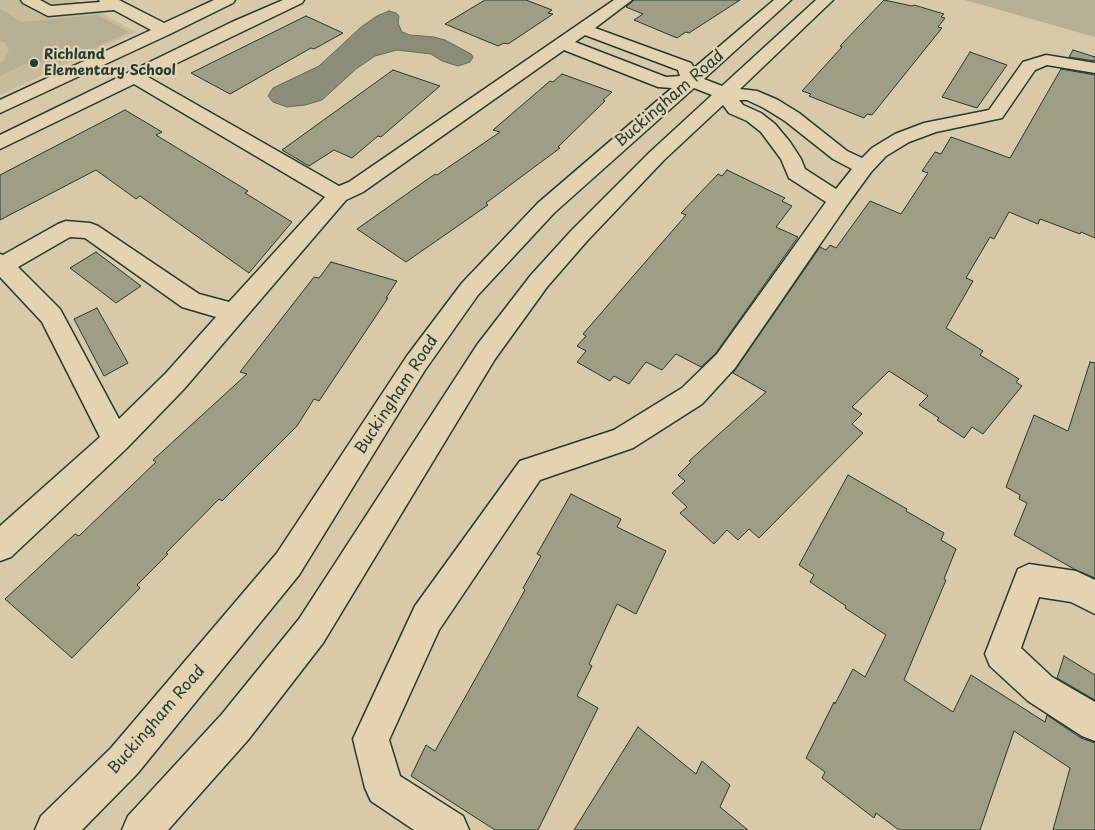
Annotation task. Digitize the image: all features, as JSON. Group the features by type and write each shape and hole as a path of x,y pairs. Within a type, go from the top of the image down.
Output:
{"street":[{"path":"29,0 48,11 112,3 164,30"},
{"path":"0,107 227,0"},
{"path":"0,143 296,0"},
{"path":"0,546 116,440 175,381 338,195 356,188 624,0"},
{"name":"Buckingham Road","path":"55,830 124,761 288,564 416,363 470,289 546,208 783,0"},
{"name":"Buckingham Road","path":"142,830 235,726 311,631 486,352 539,281 611,202 657,156 825,0"},
{"path":"584,29 685,67 690,80"},
{"path":"561,43 664,83 690,80 725,94 750,95 792,116 840,155 864,167"},
{"path":"449,830 384,788 371,739 427,618 530,470 623,439 692,396 726,361 839,200 864,167 879,152 902,138 931,127 995,114 1029,66 1046,60 1084,64 1095,68"},
{"path":"25,76 31,75 51,83"},
{"path":"136,77 338,195"},
{"path":"725,94 736,109 768,128 791,159 796,173 839,200"},
{"path":"116,440 51,316 2,264 66,228 90,231 191,301 234,313"},
{"path":"1095,598 1076,587 1029,580 1002,654 1040,689 1095,723"}],"shaded area":[{"name":"Richland Elementary School","path":"0,0 77,0 136,32 0,95"},
{"path":"965,0 1095,0 1095,37"},
{"name":"Richland Elementary School","path":"0,9 22,22 97,15 129,32 65,62 25,64 0,76 0,63 4,61 9,50 5,43 0,41"},
{"path":"389,11 399,16 398,23 402,32 445,40 471,54 473,57 470,62 458,66 442,61 431,54 397,50 375,56 356,69 322,100 305,105 287,107 273,102 268,96 273,88 319,66 361,27 377,16"}],"building":[{"path":"485,0 526,0 552,10 548,13 553,14 508,44 504,43 498,46 445,24"},
{"path":"634,0 740,0 689,33 686,32 677,38 634,20 643,14 626,7"},
{"path":"884,0 914,5 944,14 941,17 945,18 938,27 942,28 872,115 867,114 864,118 809,96 811,94 802,91 842,47 840,46"},
{"path":"306,16 343,33 314,49 311,48 230,94 191,73"},
{"path":"1073,50 1095,57 1095,61 1069,57"},
{"path":"970,52 1007,65 977,108 942,97"},
{"path":"1061,69 1095,75 1095,238 1040,219 1038,224 1009,212 994,239 990,237 966,278 973,281 946,328 983,351 980,355 1019,379 1016,382 1022,386 983,434 972,427 964,438 919,405 928,396 889,371 852,407 862,414 852,424 863,433 759,538 749,529 738,540 727,530 714,544 680,513 687,507 672,493 685,481 678,475 691,462 689,461 766,392 733,373 820,247 826,250 830,245 836,248 870,201 901,214 928,173 922,171 935,152 941,154 951,137 1010,158"},
{"path":"393,70 440,86 381,137 378,136 352,158 334,150 309,166 282,150"},
{"path":"562,74 612,92 558,147 560,148 486,203 488,205 406,262 357,229 435,174 437,175 500,132 493,130 550,81 553,82"},
{"path":"125,110 162,132 156,135 248,191 245,193 292,222 249,273 140,196 136,199 96,170 0,220 0,175"},
{"path":"727,170 785,198 782,201 792,206 776,227 798,237 716,353 701,367 676,354 662,370 646,362 629,384 614,376 610,381 577,362 586,351 577,346 586,336 583,334 686,215 681,213 718,174 722,176"},
{"path":"96,252 141,286 116,303 70,268"},
{"path":"331,262 397,281 386,298 388,298 319,401 314,399 297,426 222,501 219,499 166,553 168,554 137,585 140,588 72,658 5,599 75,534 79,536 156,462 153,460 247,374 240,372 314,277 319,278"},
{"path":"97,308 128,363 104,376 74,319"},
{"path":"1090,362 1095,363 1095,578 1074,569 1014,535 1027,503 1019,499 1020,495 1006,487 1034,415 1068,431"},
{"path":"848,475 944,533 941,540 956,549 944,579 946,580 904,680 953,712 971,675 1045,722 1047,715 1081,738 1095,743 1095,830 1053,830 1070,768 1014,731 980,830 899,830 876,813 874,818 822,778 825,772 806,758 853,669 865,677 886,635 810,582 814,575 799,565"},
{"path":"571,494 621,519 617,527 666,551 636,614 617,604 589,664 592,666 577,696 598,708 538,830 495,830 411,776 426,745 435,751 525,590 523,588 541,556 537,554"},
{"path":"1064,656 1095,675 1095,700 1057,678"},
{"path":"638,727 696,774 702,761 730,785 720,807 748,830 574,830"}],"place":[{"name":"Richland Elementary School","path":"34,63"}]}
